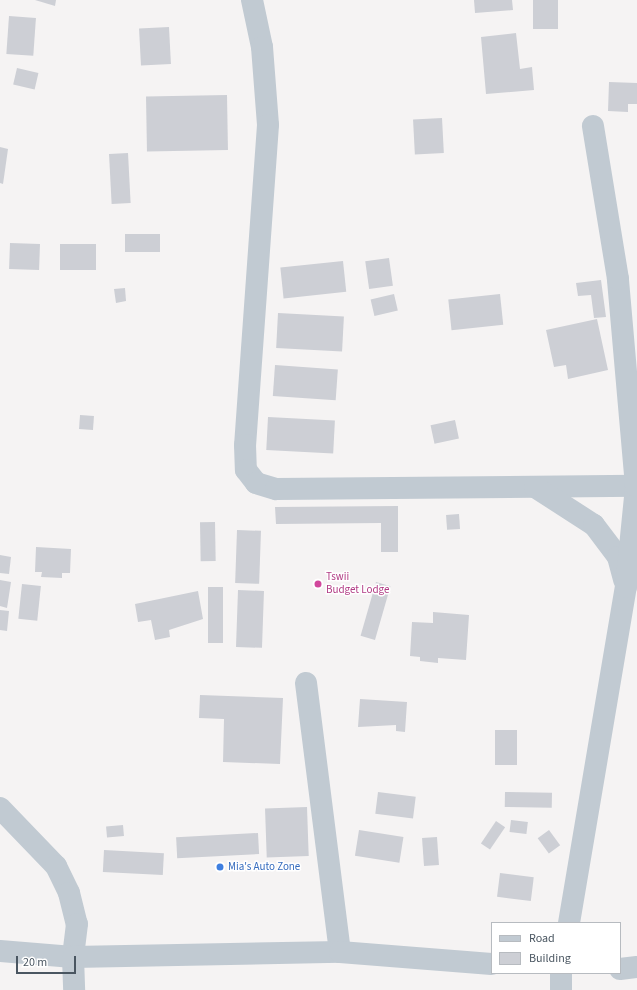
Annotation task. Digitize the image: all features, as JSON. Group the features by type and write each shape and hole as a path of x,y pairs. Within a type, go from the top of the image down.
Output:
{"street":[{"path":"252,0 262,48 268,125 245,445 246,470 256,483 276,489 636,486"},
{"path":"569,922 626,587 636,486 618,279 593,126"},
{"path":"534,487 594,525 618,557 626,587"},
{"path":"306,683 340,952"},
{"path":"0,808 56,866 69,893 77,924 73,957 74,990"},
{"path":"0,951 73,957 340,952 491,964"},
{"path":"621,969 637,967"},
{"path":"561,974 561,990"}],"building":[{"path":"35,0 56,0 55,6"},
{"path":"474,0 512,0 513,10 475,13"},
{"path":"533,0 558,0 558,29 533,29"},
{"path":"9,16 36,18 33,56 6,54"},
{"path":"169,27 171,64 141,66 139,29"},
{"path":"516,33 520,69 532,67 534,90 486,94 481,37"},
{"path":"17,68 38,73 35,90 13,85"},
{"path":"609,82 637,83 637,104 628,104 628,112 608,111"},
{"path":"227,95 228,150 147,151 146,96"},
{"path":"442,118 444,153 415,154 413,120"},
{"path":"0,147 8,149 3,184 0,183"},
{"path":"128,153 131,203 112,204 109,154"},
{"path":"125,234 160,234 160,252 125,252"},
{"path":"10,243 40,244 39,270 9,269"},
{"path":"60,244 96,244 96,270 60,270"},
{"path":"389,258 393,286 369,289 365,261"},
{"path":"343,261 346,292 284,298 280,268"},
{"path":"601,280 606,317 594,318 591,295 578,296 576,283"},
{"path":"125,288 126,301 116,303 114,289"},
{"path":"394,294 398,311 374,316 371,299"},
{"path":"500,294 503,325 452,330 448,299"},
{"path":"278,313 344,316 342,351 276,348"},
{"path":"597,319 608,370 568,379 566,365 554,367 546,330"},
{"path":"275,365 338,369 336,400 273,396"},
{"path":"80,415 94,416 93,430 79,429"},
{"path":"268,417 335,421 333,453 266,450"},
{"path":"455,420 459,439 434,444 431,425"},
{"path":"398,506 398,552 381,552 381,523 276,524 275,507"},
{"path":"459,514 460,529 447,530 446,515"},
{"path":"200,522 215,522 216,561 201,561"},
{"path":"237,530 261,531 259,584 235,583"},
{"path":"36,547 71,549 70,573 62,573 62,578 41,577 42,572 35,572"},
{"path":"0,555 11,557 9,574 0,573"},
{"path":"0,580 11,582 7,608 0,606"},
{"path":"376,582 390,586 375,640 361,636"},
{"path":"22,584 41,586 37,621 18,619"},
{"path":"208,587 223,587 223,643 208,643"},
{"path":"238,590 264,591 262,648 236,647"},
{"path":"198,591 203,619 169,630 170,637 155,640 151,620 138,622 135,604"},
{"path":"0,610 9,611 7,631 0,630"},
{"path":"433,612 469,615 466,660 438,658 438,663 420,661 420,657 410,656 412,622 433,623"},
{"path":"200,695 283,698 280,764 223,762 224,719 199,718"},
{"path":"360,699 407,702 405,732 396,731 396,725 358,727"},
{"path":"495,730 517,730 517,765 495,765"},
{"path":"378,792 416,797 413,818 375,814"},
{"path":"505,792 552,793 552,808 505,807"},
{"path":"307,807 309,856 267,857 265,808"},
{"path":"511,820 528,822 526,834 510,832"},
{"path":"496,821 505,827 490,850 481,843"},
{"path":"123,825 124,836 107,837 106,826"},
{"path":"359,830 403,837 399,863 355,856"},
{"path":"549,830 560,845 549,854 538,838"},
{"path":"258,833 259,854 177,858 176,837"},
{"path":"437,837 439,865 424,866 422,838"},
{"path":"104,850 164,853 163,875 103,872"},
{"path":"500,873 534,877 531,901 497,897"}],"place":[{"name":"Tswii Budget Lodge","path":"318,584"},
{"name":"Mia's Auto Zone","path":"220,867"}]}
